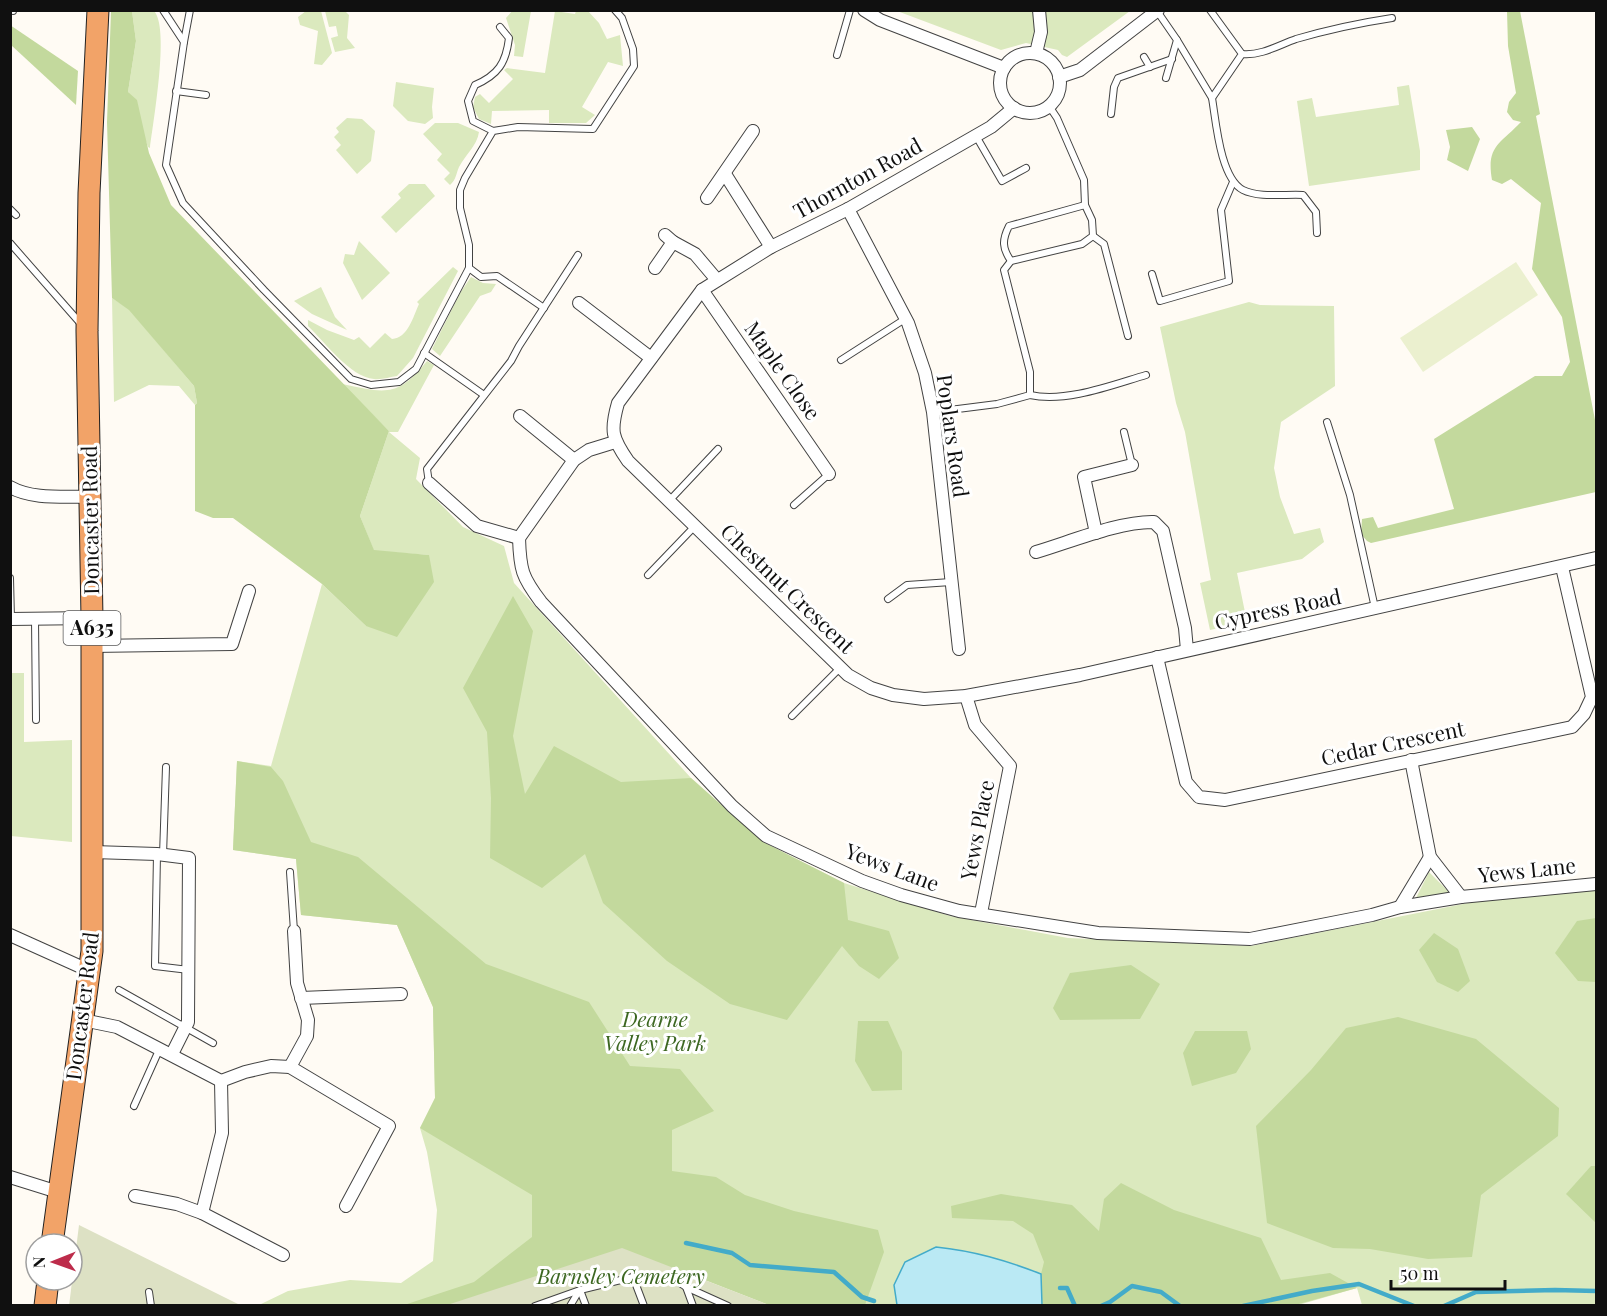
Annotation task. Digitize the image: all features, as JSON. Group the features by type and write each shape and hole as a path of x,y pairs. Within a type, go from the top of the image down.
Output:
{"highway":[{"name":"Doncaster Road","path":"53,1232 92,951 92,618 87,331 88,193 98,10"}],"street":[{"path":"864,10 880,20 1004,68"},
{"path":"1036,53 1041,32 1039,10"},
{"path":"1059,77 1080,70 1157,11"},
{"path":"1036,53 1046,57 1059,77 1058,93 1049,106 1031,112 1014,108 1002,94 1001,76 1004,68 1010,60 1019,55 1036,53"},
{"name":"Thornton Road","path":"615,442 612,424 618,403 702,290 771,248 848,209 976,136 1014,108"},
{"path":"707,198 753,131"},
{"path":"725,174 771,248"},
{"name":"Poplars Road","path":"848,209 906,319 925,373 933,412 959,649"},
{"path":"655,268 669,238 695,254 717,280"},
{"name":"Maple Close","path":"702,290 829,474"},
{"path":"579,303 651,358"},
{"path":"520,416 574,460"},
{"path":"429,483 477,526 519,538 574,460 589,450 615,442"},
{"name":"Chestnut Crescent","path":"615,442 628,461 840,668 872,688 892,695 924,699 966,696"},
{"path":"1096,533 1084,477 1132,465"},
{"path":"10,487 17,491 40,495 91,497"},
{"path":"1036,552 1096,533 1142,522 1154,522 1163,531 1185,628 1187,650"},
{"name":"Yews Lane","path":"519,538 520,566 527,584 541,602 732,806 766,836 862,881 891,892 943,908 1098,933 1250,939 1372,915 1400,907 1461,897 1596,884"},
{"name":"Cypress Road","path":"966,696 1080,675 1596,558"},
{"name":"Cedar Crescent","path":"1157,657 1186,782 1199,797 1225,800 1572,727 1584,714 1592,697 1562,567"},
{"path":"92,646 232,644 249,591"},
{"path":"11,619 92,618"},
{"name":"Yews Place","path":"966,696 975,726 1010,766 981,913"},
{"name":"Yews Lane","path":"1411,760 1430,857 1461,897"},
{"path":"93,852 160,854 189,858 188,1022 171,1054"},
{"path":"1400,907 1430,857"},
{"path":"290,1067 307,1036 308,1020 297,983 294,931"},
{"path":"10,935 90,971"},
{"path":"301,998 401,994"},
{"path":"83,1020 117,1027 221,1082"},
{"path":"221,1082 245,1072 271,1066 290,1067 389,1126 346,1206"},
{"path":"202,1213 222,1133 221,1082"},
{"path":"10,1176 58,1192"},
{"path":"135,1196 177,1204 202,1213 283,1255"}],"lane":[{"path":"163,10 184,42"},
{"path":"190,10 166,165 183,203 351,379 371,385 399,382 416,369 469,268 469,245 460,208 460,190 493,131"},
{"path":"500,27 509,38 507,55 490,78 475,85 468,101 473,122 493,131 518,127 593,129 634,66 633,49 622,18 615,10"},
{"path":"837,55 850,10"},
{"path":"1210,10 1242,54 1252,55 1296,39 1355,24 1392,18"},
{"path":"1157,11 1212,98 1223,157 1233,182 1243,190 1254,194 1303,195 1316,212 1317,233"},
{"path":"1166,78 1177,40"},
{"path":"1212,98 1242,54"},
{"path":"1144,57 1150,67"},
{"path":"1111,114 1114,87 1118,78 1172,59"},
{"path":"176,92 206,95"},
{"path":"1049,106 1057,118 1084,180 1085,205 1092,220 1093,236"},
{"path":"976,136 1002,181 1026,168"},
{"path":"1152,274 1160,301 1229,281 1221,210 1233,182"},
{"path":"1011,261 1005,253 1003,239 1009,226 1085,205"},
{"path":"10,209 16,215"},
{"path":"1030,395 1029,366 1004,270 1011,261 1082,244 1093,236"},
{"path":"1093,236 1104,244 1128,336"},
{"path":"10,243 87,331"},
{"path":"429,483 427,469 511,361 578,255"},
{"path":"469,268 481,277 497,276 544,308"},
{"path":"841,360 906,319"},
{"path":"424,353 484,395"},
{"path":"933,412 997,404 1030,395 1039,397 1075,395 1146,375"},
{"path":"1327,422 1350,495 1375,609"},
{"path":"1124,432 1132,465"},
{"path":"669,501 718,449"},
{"path":"794,505 829,474"},
{"path":"648,575 695,526"},
{"path":"10,578 11,619"},
{"path":"888,599 906,585 951,582"},
{"path":"35,619 36,720"},
{"path":"792,717 840,668"},
{"path":"166,766 155,966 189,970"},
{"path":"290,872 294,931"},
{"path":"119,990 213,1043"},
{"path":"134,1106 160,1048"},
{"path":"633,1277 644,1305"},
{"path":"536,1305 580,1290 633,1277 675,1280 728,1305"},
{"path":"686,1287 693,1305"},
{"path":"570,1305 580,1290"},
{"path":"580,1290 586,1305"},
{"path":"149,1292 151,1305"}],"green space":[{"path":"513,10 531,11 523,57 514,56 515,45 506,18"},
{"path":"111,11 132,11 136,41 128,92 137,100 149,153 171,205 389,431 360,516 374,550 429,555 434,582 397,637 366,626 322,584 233,518 213,518 195,511 195,405 197,403 194,386 129,310 112,298 107,122"},
{"path":"132,11 154,11 159,21 161,36 159,76 150,148 128,92 136,41"},
{"path":"306,11 321,11 332,53 322,65 314,64 318,31 300,25 298,17"},
{"path":"325,11 345,11 349,15 347,38 355,48 335,52 331,38 338,36 336,26 329,27"},
{"path":"555,11 575,14 576,11 588,11 599,23 607,39 620,35 623,66 608,62 582,107 595,115 586,123 549,123 549,110 492,111 491,124 479,119 473,107 475,97 480,94 489,103 513,79 504,70 507,68 545,73"},
{"path":"897,11 1130,11 1067,57 1058,50 1026,43 1001,50"},
{"path":"1507,11 1520,11 1540,114 1536,116 1596,425 1596,492 1371,543 1361,534 1362,519 1373,517 1378,528 1454,509 1434,439 1535,376 1562,376 1570,362 1562,317 1532,269 1541,203 1511,179 1502,184 1492,180 1491,160 1496,146 1521,122 1513,120 1507,112 1509,102 1516,93 1508,46"},
{"path":"10,25 78,71 76,105 11,45"},
{"path":"396,82 434,88 433,118 425,124 408,121 393,106"},
{"path":"1409,85 1420,151 1420,170 1309,186 1297,101 1312,98 1316,117 1399,105 1397,87"},
{"path":"347,118 362,119 375,131 371,161 357,174 336,150 341,145 334,137 339,132 336,128"},
{"path":"435,123 458,123 479,132 476,142 450,185 444,179 450,173 437,160 442,154 423,134"},
{"path":"1472,127 1480,139 1468,171 1447,160 1450,147 1446,130"},
{"path":"409,184 425,184 435,196 396,233 381,217 401,198 398,194"},
{"path":"359,241 390,273 362,300 343,263 345,254 354,255"},
{"path":"1516,262 1538,295 1423,372 1400,338"},
{"path":"453,267 458,271 413,358 397,376 374,379 356,372 338,358 308,326 308,320 354,340 359,337 370,348 385,333 392,339 398,338 409,326 419,304 417,302"},
{"path":"471,277 483,283 496,284 491,292 480,296 440,356 432,349 460,293"},
{"path":"321,287 335,317 347,330 312,314 294,301"},
{"path":"112,298 129,309 194,386 197,403 195,405 179,386 149,385 114,402"},
{"path":"1249,302 1260,305 1334,306 1335,386 1281,422 1274,468 1280,497 1294,534 1320,528 1324,542 1302,559 1237,573 1247,622 1210,630 1200,583 1211,580 1185,432 1176,403 1160,327"},
{"name":"Dearne Valley Park","path":"427,361 434,365 398,432 389,432 420,458 416,479 463,527 504,546 514,583 691,778 763,842 844,883 950,916 1068,938 1251,946 1473,902 1596,890 1596,1305 1362,1305 1357,1288 1295,1306 769,1305 622,1248 444,1305 259,1305 288,1291 350,1280 401,1283 433,1261 437,1210 427,1152 420,1128 435,1098 433,1007 397,925 301,915 296,859 233,850 237,761 271,766 322,584 366,626 429,555 374,551 360,516 389,431 342,384 390,390 407,381"},
{"path":"513,596 533,631 513,736 525,794 554,746 621,782 691,778 763,842 844,883 848,920 889,931 899,958 879,979 859,966 842,946 787,1020 730,1004 667,961 603,903 585,854 542,888 490,858 491,798 487,732 463,688"},
{"path":"11,673 24,673 24,742 72,740 72,842 11,836"},
{"path":"237,761 271,767 283,781 311,842 358,857 486,964 589,1002 630,1066 680,1069 714,1111 672,1130 672,1171 716,1177 745,1195 794,1211 878,1230 884,1252 865,1305 769,1305 682,1271 510,1305 404,1305 474,1282 532,1237 532,1195 420,1128 435,1098 433,1007 397,925 301,915 296,859 233,850"},
{"path":"1429,872 1449,892 1447,895 1415,900"},
{"path":"1596,918 1596,982 1578,981 1555,953 1577,921"},
{"path":"1434,933 1458,949 1470,981 1458,992 1437,982 1419,950"},
{"path":"1131,965 1160,984 1140,1019 1060,1020 1053,1008 1070,973"},
{"path":"1398,1017 1476,1039 1559,1108 1558,1136 1481,1195 1472,1257 1428,1259 1370,1249 1333,1248 1267,1223 1256,1126 1311,1070 1346,1028"},
{"path":"858,1021 888,1021 902,1052 902,1090 872,1091 855,1061"},
{"path":"1195,1031 1247,1031 1251,1049 1236,1073 1192,1086 1183,1053"},
{"path":"1591,1166 1596,1166 1596,1223 1566,1194"},
{"path":"1121,1183 1174,1210 1261,1238 1281,1280 1330,1273 1357,1288 1295,1305 1042,1305 1041,1274 1044,1262 1033,1234 1013,1221 952,1218 951,1206 1001,1194 1072,1205 1099,1231 1104,1199"},
{"path":"79,1225 240,1305 69,1306 71,1292 84,1292 84,1232 78,1232"},
{"name":"Barnsley Cemetery","path":"622,1248 769,1305 444,1306"}],"water":[{"path":"936,1247 989,1257 1041,1274 1042,1305 897,1305 894,1285 905,1262"}],"waterway":[{"path":"686,1243 732,1253 750,1265 834,1272 862,1297 874,1301"},
{"path":"1243,1306 1312,1291 1359,1284 1414,1306"},
{"path":"1101,1306 1132,1286 1161,1292 1180,1306"},
{"path":"1060,1288 1067,1288 1075,1306"},
{"path":"1444,1306 1476,1292 1596,1291"}]}
